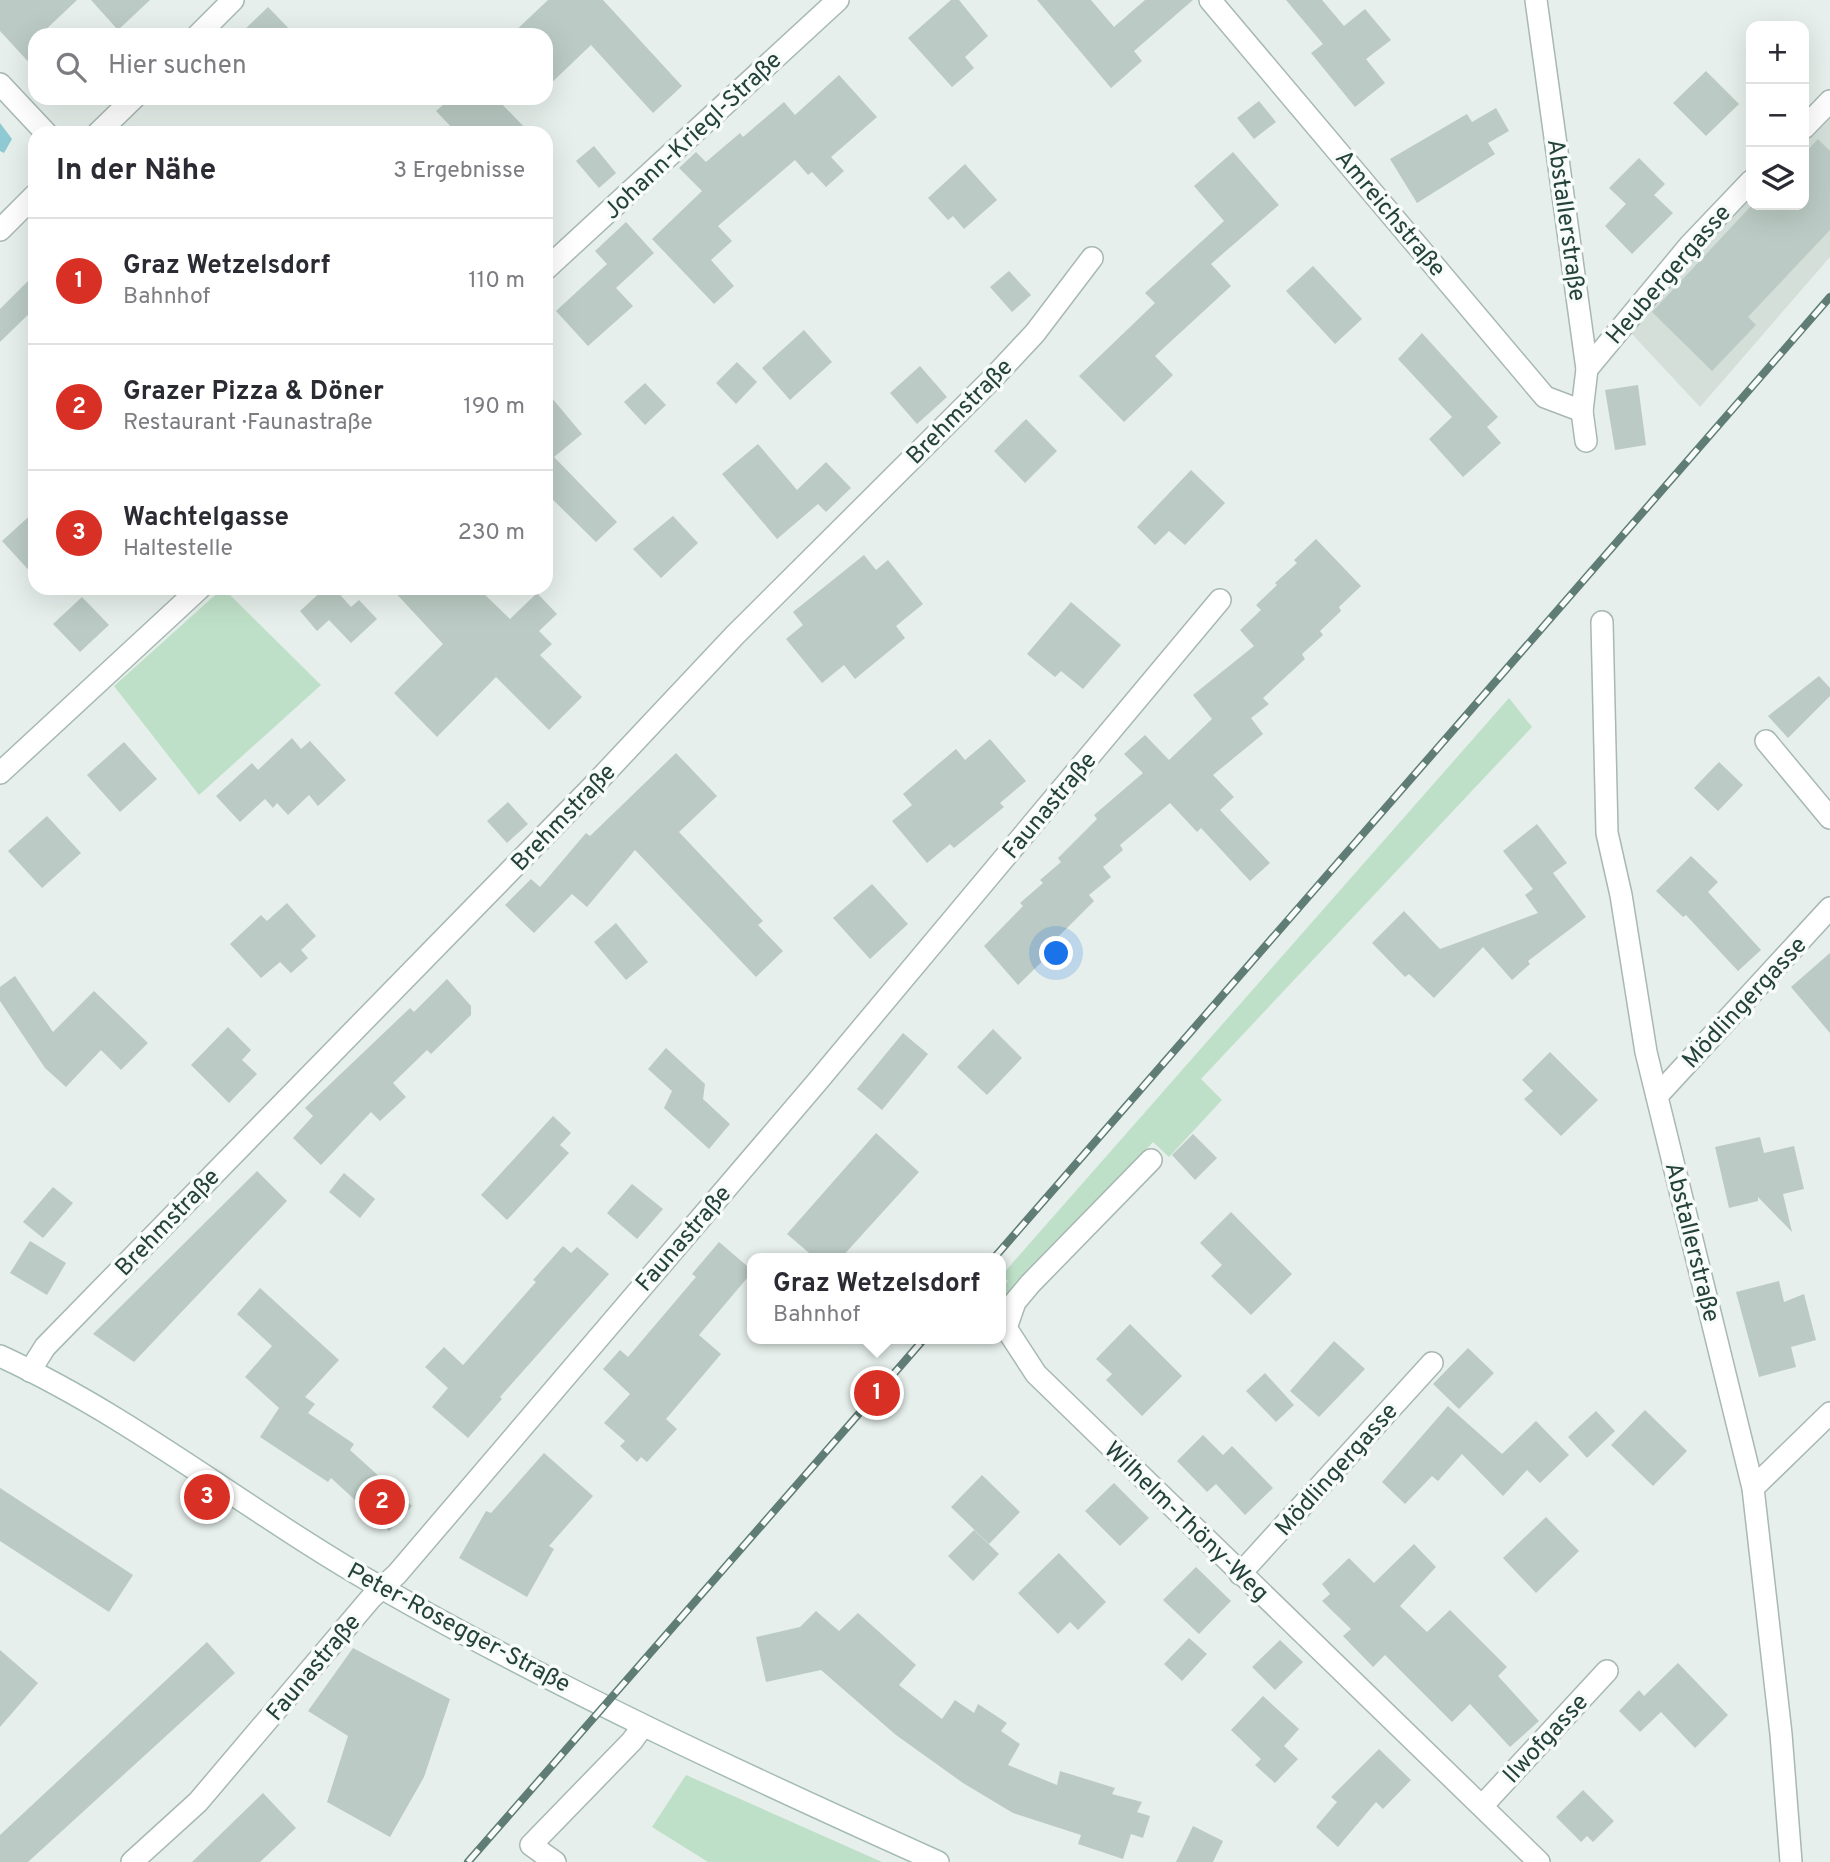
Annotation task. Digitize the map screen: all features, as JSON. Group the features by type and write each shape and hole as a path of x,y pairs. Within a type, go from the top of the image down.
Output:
{"street":[{"path":"205,28 233,0"},
{"name":"Johann-Kriegl-Straße","path":"553,264 838,0"},
{"name":"Amreichstraße","path":"1210,0 1545,397 1582,411"},
{"name":"Abstallerstraße","path":"1536,0 1587,369 1582,411 1586,441"},
{"path":"0,83 40,126"},
{"path":"1809,123 1830,101"},
{"path":"105,126 127,105"},
{"name":"Heubergergasse","path":"1587,369 1689,245 1746,186"},
{"path":"0,230 28,202"},
{"name":"Brehmstraße","path":"30,1371 45,1347 593,786 735,635 992,379 1035,333 1092,258"},
{"path":"0,773 192,595"},
{"name":"Faunastraße","path":"132,1862 198,1802 381,1588 397,1574 801,1101 1220,600"},
{"name":"Abstallerstraße","path":"1602,622 1607,833 1657,1096 1753,1488 1782,1734 1791,1862"},
{"path":"1766,741 1830,818"},
{"name":"Mödlingergasse","path":"1657,1096 1830,908"},
{"name":"Wilhelm-Thöny-Weg","path":"1151,1160 1030,1284 1015,1302 1006,1328 1036,1374 1539,1862"},
{"name":"Peter-Rosegger-Straße","path":"0,1356 152,1440 381,1588 643,1726 938,1862"},
{"name":"Mödlingergasse","path":"1240,1574 1432,1363"},
{"path":"1753,1488 1830,1413"},
{"name":"Ilwofgasse","path":"1482,1805 1607,1671"},
{"path":"555,1862 531,1845 632,1741 643,1726"}],"shaded area":[{"path":"1830,111 1830,257 1700,407 1631,333 1718,222 1746,194 1746,210 1809,210 1809,132"}],"green space":[{"path":"215,595 230,595 321,685 199,795 114,686"},
{"path":"1509,698 1532,727 1201,1079 1222,1100 1169,1157 1153,1142 1087,1214 1006,1313 1006,1270"},
{"path":"686,1775 882,1862 708,1862 652,1827"}],"water":[{"path":"0,123 12,139 4,153 0,151"}],"building":[{"path":"0,0 77,0 47,28 28,28 28,61 0,31"},
{"path":"91,0 150,0 120,28 116,28"},
{"path":"548,0 603,0 682,86 653,113 591,45 553,81 553,28 518,28"},
{"path":"951,0 959,0 988,36 965,57 974,68 952,87 908,38"},
{"path":"1037,0 1091,0 1114,27 1145,0 1193,0 1134,51 1142,61 1111,88"},
{"path":"1286,0 1322,0 1344,26 1365,9 1391,40 1366,59 1385,83 1355,107 1311,53 1323,44"},
{"path":"268,7 288,28 246,28"},
{"path":"1706,71 1739,104 1706,136 1673,103"},
{"path":"839,75 877,117 831,157 844,171 826,187 812,172 808,175 795,160 718,226 732,241 711,260 734,286 714,304 652,239 702,191 679,168 696,152 706,162 740,133 743,137 784,102 795,115"},
{"path":"1259,101 1276,122 1254,139 1237,118"},
{"path":"443,105 503,105 523,126 450,126 436,111"},
{"path":"1496,108 1509,131 1488,143 1495,154 1417,203 1390,159 1467,114 1472,122"},
{"path":"1818,139 1830,151 1830,230 1748,317 1756,325 1712,371 1652,312 1747,210 1809,210 1809,149"},
{"path":"594,146 616,173 599,188 576,161"},
{"path":"1233,152 1279,205 1211,264 1231,286 1155,356 1173,375 1124,422 1079,376 1155,303 1145,293 1224,221 1194,186"},
{"path":"1639,158 1665,184 1654,195 1673,213 1632,254 1605,226 1626,204 1609,188"},
{"path":"965,164 997,200 964,229 953,216 948,220 928,198"},
{"path":"626,222 654,253 616,288 633,306 588,346 556,311 607,264 595,251"},
{"path":"1313,266 1362,319 1335,344 1286,291"},
{"path":"1009,271 1031,295 1012,312 990,287"},
{"path":"28,281 28,315 0,342 0,309"},
{"path":"804,330 832,362 790,400 762,368"},
{"path":"1422,333 1498,417 1487,427 1501,443 1463,477 1429,439 1452,417 1398,359"},
{"path":"737,362 757,382 736,404 716,383"},
{"path":"920,366 947,397 917,424 890,393"},
{"path":"645,383 666,405 645,425 624,402"},
{"path":"1638,385 1646,445 1615,450 1605,390"},
{"path":"553,399 582,434 554,457 617,522 596,542 553,500"},
{"path":"1026,419 1057,451 1025,483 994,451"},
{"path":"758,444 797,490 826,462 851,488 826,512 818,504 777,539 722,474"},
{"path":"1191,470 1225,503 1185,545 1169,531 1155,545 1137,527"},
{"path":"673,516 698,543 661,578 633,549"},
{"path":"28,517 28,569 2,541"},
{"path":"1316,539 1361,586 1339,607 1341,611 1320,631 1323,635 1302,654 1305,659 1263,698 1269,704 1251,718 1263,734 1213,775 1234,797 1220,810 1270,863 1250,881 1201,828 1197,832 1170,803 1120,845 1123,850 1103,867 1111,877 1089,895 1094,901 1053,942 1057,947 1018,985 984,946 1023,906 1020,903 1043,883 1040,880 1061,862 1058,858 1097,819 1094,815 1143,773 1124,754 1145,735 1169,760 1212,719 1193,695 1254,646 1240,630 1261,610 1256,605 1297,563 1294,560"},
{"path":"864,555 876,570 888,560 923,604 896,626 905,638 855,679 844,665 822,683 786,639 803,625 793,612"},
{"path":"317,595 340,595 351,607 359,600 377,619 351,643 329,620 317,631 300,611"},
{"path":"398,595 485,595 510,619 535,595 539,595 557,614 539,631 552,644 540,655 582,697 549,730 496,677 437,737 394,693 443,644"},
{"path":"82,597 109,625 80,652 53,624"},
{"path":"1071,602 1121,645 1083,689 1061,671 1055,677 1027,654"},
{"path":"1819,676 1830,688 1830,696 1788,738 1768,716"},
{"path":"292,738 301,749 310,741 346,780 318,806 309,795 288,815 277,803 273,808 265,799 240,822 216,796 252,763 258,770"},
{"path":"990,739 1026,781 1000,803 1004,807 954,848 950,844 927,863 892,821 912,805 903,794 956,749 965,760"},
{"path":"124,742 157,779 120,812 87,775"},
{"path":"676,753 717,796 679,832 763,921 758,925 783,951 756,977 635,850 587,907 572,894 534,933 505,905 531,879 540,887 586,833 590,836"},
{"path":"1719,762 1743,785 1718,811 1694,788"},
{"path":"508,802 528,824 507,843 487,821"},
{"path":"47,816 81,853 42,888 8,851"},
{"path":"1537,824 1567,863 1553,873 1586,917 1528,961 1530,964 1512,980 1483,947 1434,998 1409,974 1405,977 1372,943 1404,911 1440,949 1538,913 1525,895 1533,889 1503,851"},
{"path":"1691,856 1718,882 1708,892 1761,950 1738,971 1686,915 1683,917 1656,891"},
{"path":"872,884 908,924 870,959 833,918"},
{"path":"287,903 316,936 301,950 308,958 291,973 280,962 261,978 230,944 261,915 267,921"},
{"path":"616,923 648,962 626,980 594,942"},
{"path":"1830,953 1830,1033 1791,987"},
{"path":"15,976 53,1032 94,991 148,1043 121,1070 101,1050 66,1087 45,1068 0,1001 0,987"},
{"path":"447,979 471,1006 471,1015 431,1054 427,1050 393,1083 406,1097 380,1121 371,1112 321,1165 293,1138 313,1116 305,1108 410,1008 414,1012"},
{"path":"228,1027 251,1050 242,1060 257,1074 229,1103 191,1065"},
{"path":"993,1029 1022,1058 987,1095 957,1067"},
{"path":"903,1033 928,1054 882,1110 857,1089"},
{"path":"666,1048 705,1084 703,1099 730,1124 709,1149 664,1108 672,1091 648,1069"},
{"path":"1550,1052 1598,1100 1561,1136 1524,1099 1533,1091 1522,1080"},
{"path":"553,1116 571,1133 560,1145 569,1153 507,1220 481,1195"},
{"path":"876,1133 919,1172 846,1253 809,1253 787,1234"},
{"path":"1193,1134 1217,1158 1195,1180 1172,1155"},
{"path":"1760,1137 1764,1153 1794,1146 1804,1189 1783,1194 1792,1232 1758,1197 1758,1201 1729,1208 1715,1147"},
{"path":"257,1171 287,1201 134,1362 93,1334"},
{"path":"344,1173 375,1199 360,1218 329,1192"},
{"path":"632,1184 663,1209 637,1239 607,1213"},
{"path":"53,1187 73,1203 43,1238 23,1222"},
{"path":"1231,1212 1292,1274 1251,1315 1211,1276 1222,1265 1200,1243"},
{"path":"30,1241 66,1263 47,1295 10,1273"},
{"path":"719,1242 747,1266 747,1278 699,1335 721,1354 666,1419 677,1429 647,1462 641,1457 637,1462 620,1446 625,1441 604,1423 630,1394 603,1369 620,1350 628,1357 696,1277 692,1274"},
{"path":"563,1246 571,1253 577,1247 609,1274 500,1397 502,1399 468,1438 432,1407 448,1388 425,1367 444,1347 463,1365 536,1282 533,1280"},
{"path":"1779,1281 1784,1302 1804,1294 1816,1340 1791,1347 1796,1367 1759,1377 1736,1292"},
{"path":"260,1288 339,1360 305,1397 315,1404 308,1413 354,1444 350,1450 412,1506 389,1531 331,1478 328,1482 260,1437 279,1408 245,1377 272,1346 237,1314"},
{"path":"1130,1324 1182,1376 1142,1416 1106,1380 1112,1374 1096,1359"},
{"path":"1334,1341 1365,1369 1319,1417 1290,1391"},
{"path":"1468,1348 1494,1373 1459,1409 1433,1384"},
{"path":"1265,1373 1294,1405 1276,1422 1246,1391"},
{"path":"1448,1406 1502,1454 1536,1421 1569,1455 1540,1483 1527,1470 1503,1496 1462,1454 1438,1481 1432,1476 1405,1504 1382,1482"},
{"path":"1645,1410 1687,1451 1653,1486 1611,1445"},
{"path":"1596,1411 1615,1431 1587,1458 1568,1437"},
{"path":"1203,1435 1223,1455 1232,1446 1273,1488 1245,1515 1216,1484 1207,1492 1177,1461"},
{"path":"544,1453 593,1496 549,1546 554,1549 527,1597 459,1558 486,1511 491,1513"},
{"path":"982,1475 1020,1512 989,1544 951,1507"},
{"path":"1114,1483 1149,1518 1120,1546 1085,1511"},
{"path":"0,1488 133,1575 109,1612 0,1541"},
{"path":"1546,1517 1579,1551 1536,1593 1503,1558"},
{"path":"974,1530 999,1554 973,1581 948,1556"},
{"path":"1414,1544 1436,1567 1400,1606 1427,1632 1450,1610 1507,1667 1498,1676 1539,1721 1510,1747 1470,1704 1452,1722 1385,1655 1373,1667 1343,1636 1351,1629 1322,1601 1330,1594 1322,1584 1349,1558 1374,1583"},
{"path":"1059,1553 1106,1602 1078,1630 1070,1622 1058,1634 1018,1593"},
{"path":"1196,1567 1231,1601 1199,1634 1163,1600"},
{"path":"816,1611 839,1631 858,1613 916,1665 899,1685 942,1719 955,1700 974,1713 978,1704 1007,1723 1001,1731 1020,1744 1008,1765 1057,1785 1060,1771 1115,1788 1112,1794 1142,1802 1137,1812 1150,1816 1143,1838 1131,1834 1123,1859 1078,1844 1081,1835 1013,1813 963,1783 896,1735 821,1670 766,1682 756,1637 800,1627"},
{"path":"1189,1638 1207,1654 1182,1681 1164,1664"},
{"path":"1280,1640 1303,1662 1275,1690 1252,1667"},
{"path":"207,1642 235,1673 28,1862 0,1862 0,1835"},
{"path":"353,1648 450,1699 424,1777 390,1837 327,1802 348,1736 308,1711"},
{"path":"0,1650 38,1683 0,1727"},
{"path":"1678,1663 1728,1715 1695,1748 1661,1712 1640,1732 1619,1711 1639,1690 1644,1696"},
{"path":"1263,1696 1299,1729 1284,1746 1298,1759 1275,1783 1255,1765 1261,1759 1231,1730"},
{"path":"1379,1749 1411,1780 1383,1809 1376,1802 1338,1847 1316,1827 1337,1802 1331,1797"},
{"path":"1583,1790 1614,1821 1593,1842 1587,1836 1581,1842 1556,1817"},
{"path":"263,1793 296,1828 260,1862 192,1862"},
{"path":"1193,1826 1223,1841 1213,1862 1176,1862"}],"railway":[{"path":"998,1253 1830,297"},
{"path":"468,1862 920,1344"}],"place":[{"name":"Graz Wetzelsdorf","path":"877,1393"},
{"name":"Wachtelgasse","path":"207,1497"},
{"name":"Grazer Pizza & Döner","path":"382,1502"}]}
